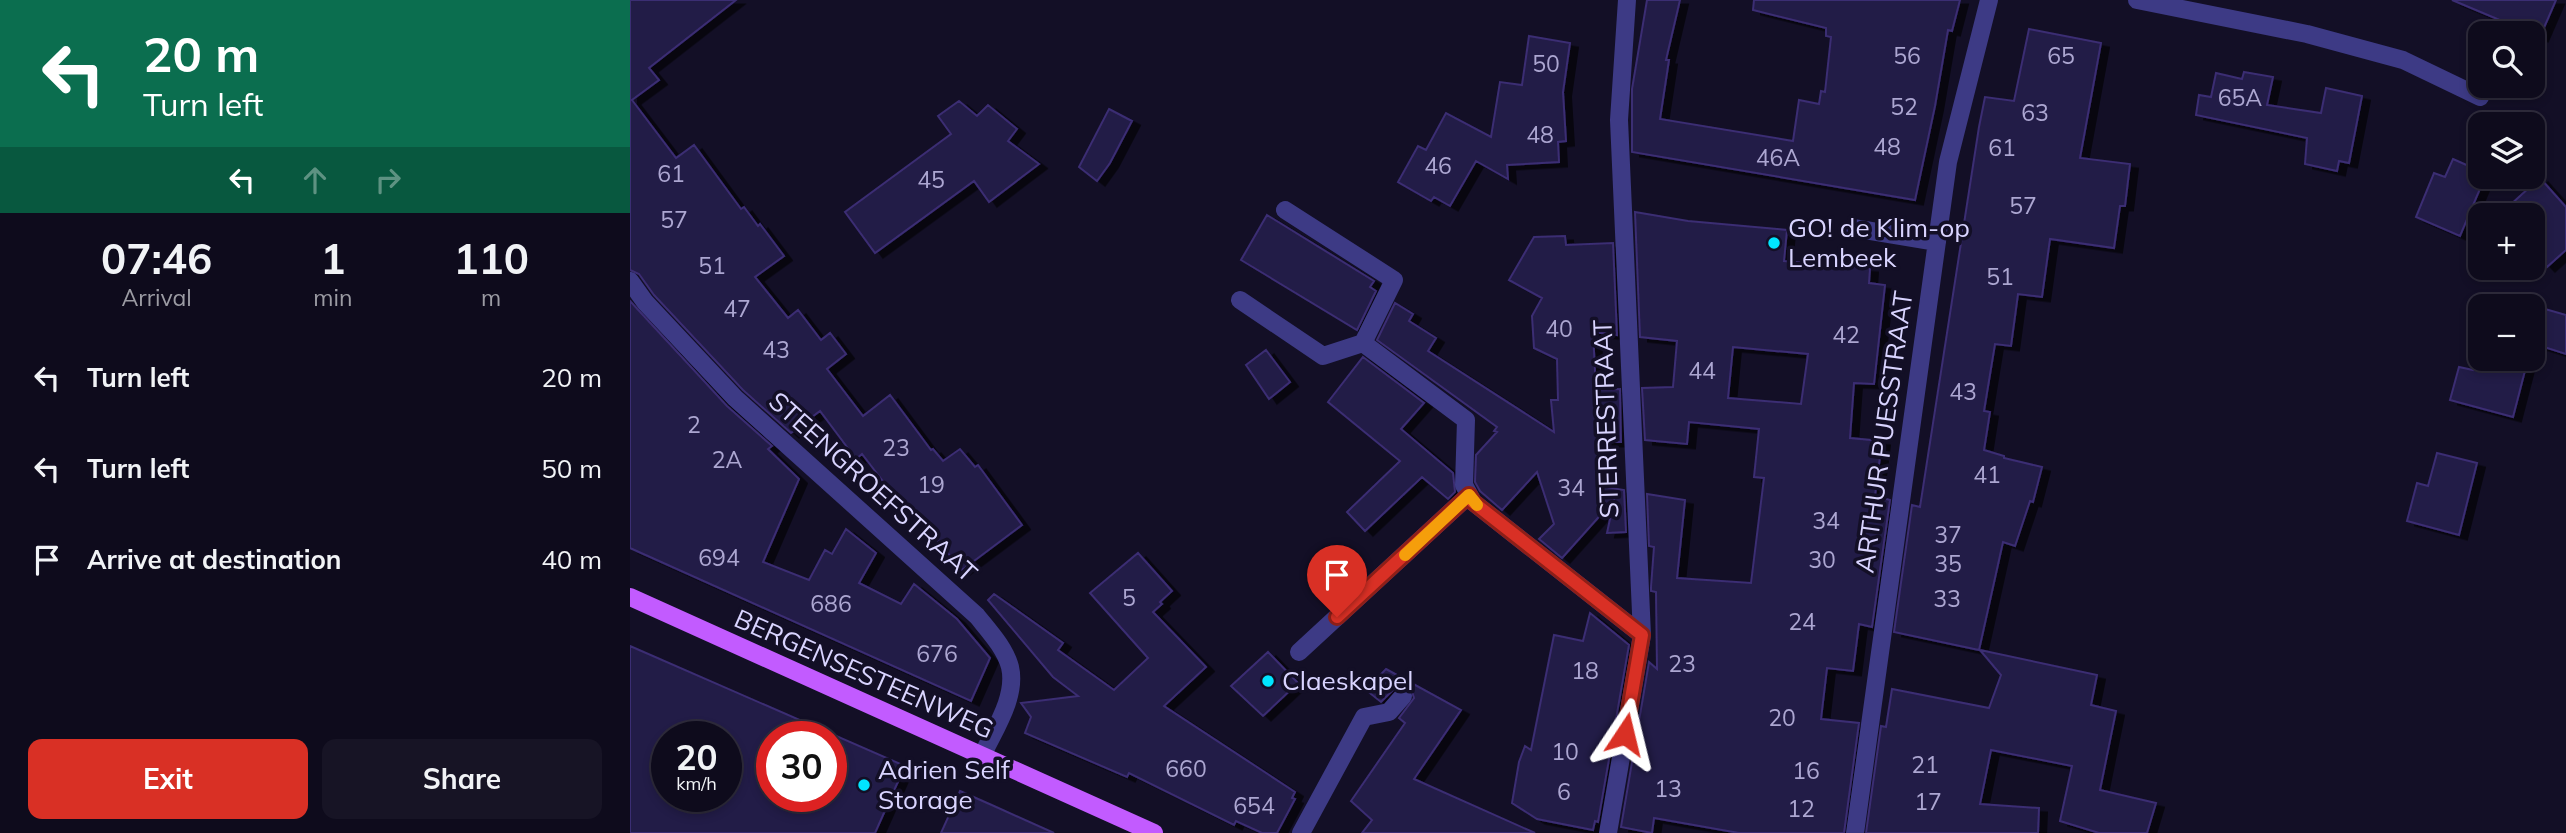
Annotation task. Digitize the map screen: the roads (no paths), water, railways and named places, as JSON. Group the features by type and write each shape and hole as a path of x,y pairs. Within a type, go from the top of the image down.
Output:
{"main road":[{"name":"BERGENSESTEENWEG","path":"630,597 1154,833"}],"street":[{"name":"STERRESTRAAT","path":"1608,833 1642,635 1619,120 1627,0"},
{"name":"ARTHUR PUESSTRAAT","path":"1855,833 1948,162 1989,0"},
{"path":"2137,0 2306,34 2403,61 2468,91"},
{"path":"1240,300 1323,356 1363,343 1394,280 1285,210"},
{"path":"1853,228 1937,242"},
{"name":"STEENGROEFSTRAAT","path":"630,281 645,302 735,398 977,616 1010,667 1011,680 1005,707 982,756"},
{"path":"1363,343 1466,419 1464,485 1473,502 1642,635"},
{"path":"1299,652 1469,495"},
{"path":"1301,833 1364,717 1389,712 1403,696"}],"place":[{"name":"GO! de Klim-op Lembeek","path":"1774,243"},
{"name":"Claeskapel","path":"1268,681"},
{"name":"Adrien Self Storage","path":"864,785"}]}
